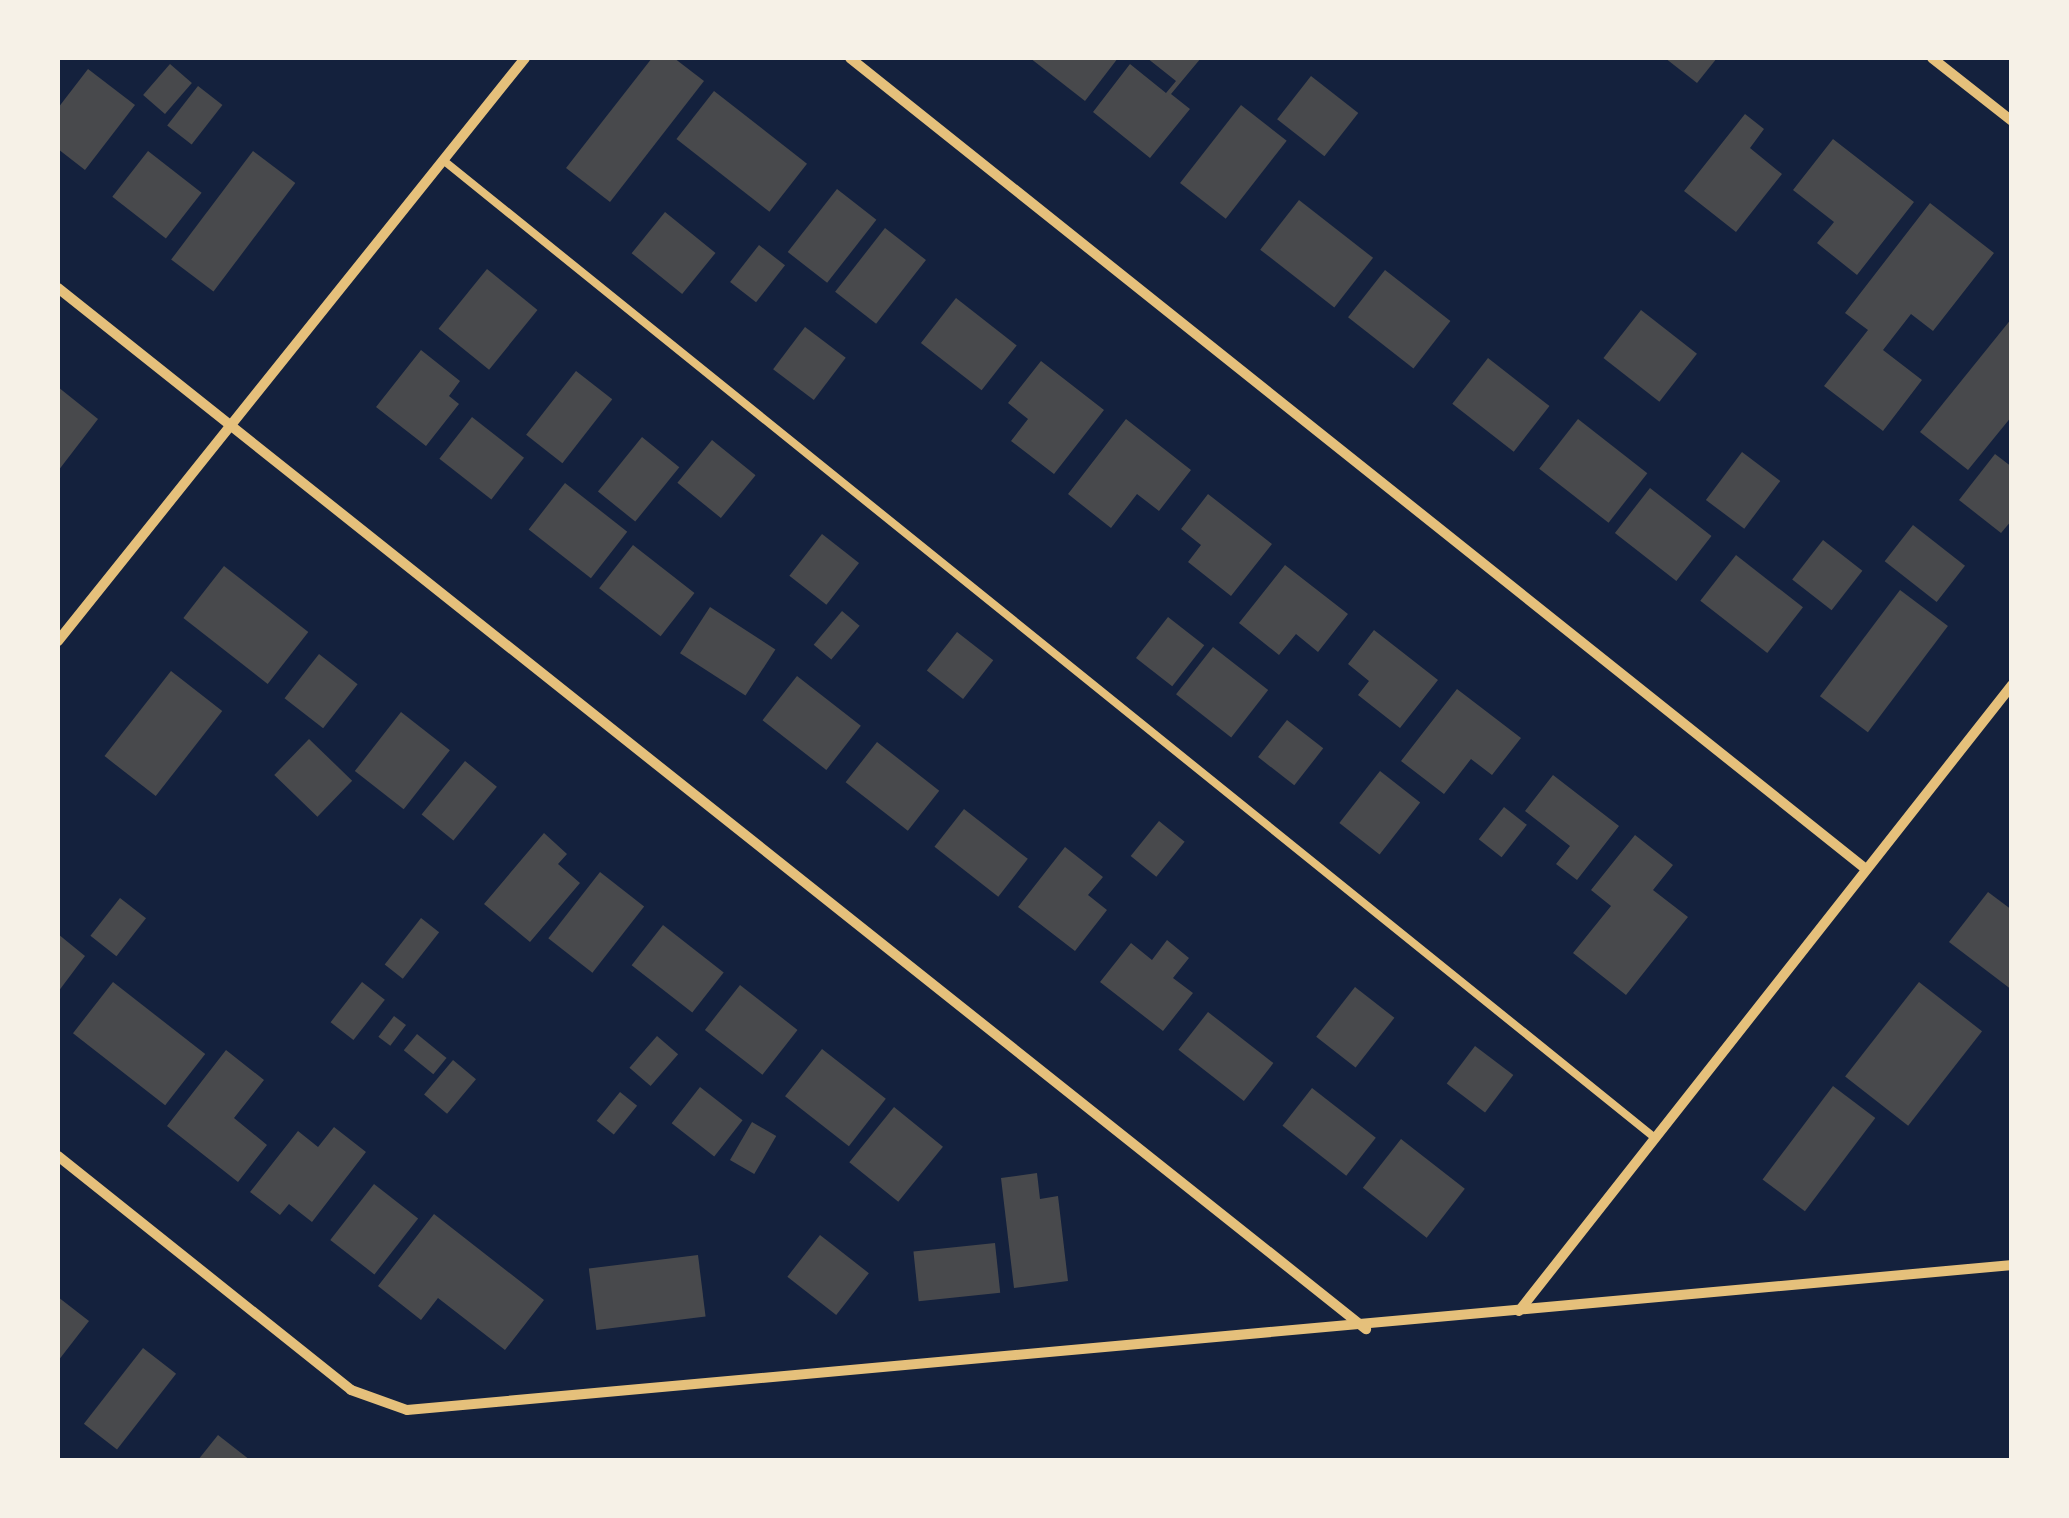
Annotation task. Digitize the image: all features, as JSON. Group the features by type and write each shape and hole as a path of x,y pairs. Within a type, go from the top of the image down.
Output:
{"street":[{"path":"58,641 525,58"},
{"path":"850,58 1866,869"},
{"path":"1932,58 2012,122"},
{"path":"58,288 1366,1329"},
{"path":"1519,1311 2012,685"},
{"path":"58,1156 350,1390 408,1410 1366,1329 2012,1265"}],"lane":[{"path":"443,160 1655,1138"}],"building":[{"path":"652,58 674,58 704,81 610,202 566,168"},
{"path":"1030,58 1118,58 1085,101"},
{"path":"1147,58 1201,58 1171,94 1190,109 1150,158 1093,112 1130,64 1166,93 1176,81"},
{"path":"1665,58 1717,58 1697,83"},
{"path":"170,64 192,83 165,114 143,95"},
{"path":"88,69 135,105 85,170 58,149 58,108"},
{"path":"1311,76 1358,113 1324,156 1277,119"},
{"path":"198,86 222,105 192,144 167,125"},
{"path":"714,91 807,164 769,212 676,139"},
{"path":"1241,105 1287,141 1226,219 1180,183"},
{"path":"1745,114 1764,129 1750,148 1782,174 1736,232 1684,191"},
{"path":"1833,139 1914,202 1857,275 1817,243 1834,222 1793,190"},
{"path":"148,151 202,193 166,239 112,197"},
{"path":"253,151 295,183 213,292 171,260"},
{"path":"837,189 876,220 827,283 788,252"},
{"path":"1299,200 1373,258 1334,308 1260,250"},
{"path":"1930,203 1994,253 1933,331 1911,314 1883,350 1922,380 1883,431 1824,386 1868,330 1845,313"},
{"path":"665,212 716,253 682,294 632,253"},
{"path":"885,228 926,260 876,324 835,292"},
{"path":"759,245 785,265 756,302 730,282"},
{"path":"487,269 538,310 489,370 439,329"},
{"path":"1385,270 1450,321 1413,368 1348,317"},
{"path":"956,298 1017,345 982,390 921,343"},
{"path":"1641,310 1697,354 1659,402 1603,358"},
{"path":"2012,318 2012,416 1968,470 1920,432"},
{"path":"805,327 846,358 814,400 773,369"},
{"path":"421,350 460,381 449,396 459,404 426,446 376,407"},
{"path":"1488,358 1549,406 1514,452 1452,404"},
{"path":"1041,361 1104,410 1054,474 1011,441 1028,419 1008,403"},
{"path":"576,371 612,399 562,463 526,435"},
{"path":"58,387 98,419 58,471"},
{"path":"472,417 524,458 491,499 439,459"},
{"path":"1126,419 1191,470 1159,511 1137,494 1111,528 1068,494"},
{"path":"1578,419 1647,473 1609,523 1539,469"},
{"path":"642,437 679,467 635,522 598,491"},
{"path":"712,440 756,475 721,518 677,483"},
{"path":"1742,452 1780,481 1744,529 1706,500"},
{"path":"1995,454 2012,467 2012,520 2001,533 1959,500"},
{"path":"565,483 627,532 591,578 529,529"},
{"path":"1650,488 1711,536 1676,581 1615,533"},
{"path":"1208,494 1272,544 1231,596 1188,562 1201,545 1181,529"},
{"path":"1913,525 1965,566 1937,602 1885,561"},
{"path":"822,534 859,563 826,605 789,576"},
{"path":"1823,540 1862,571 1832,610 1792,579"},
{"path":"633,545 694,593 661,636 599,588"},
{"path":"1736,555 1803,607 1767,653 1700,601"},
{"path":"1285,565 1348,614 1318,652 1296,634 1279,655 1239,623"},
{"path":"224,566 308,632 268,684 183,618"},
{"path":"1900,590 1948,626 1868,732 1820,696"},
{"path":"710,607 775,649 745,696 680,653"},
{"path":"842,611 860,626 831,659 814,645"},
{"path":"1168,617 1204,645 1172,686 1136,658"},
{"path":"1374,630 1438,680 1400,728 1358,695 1369,681 1348,664"},
{"path":"957,632 993,660 963,699 927,671"},
{"path":"1213,647 1268,690 1231,737 1176,694"},
{"path":"319,654 358,684 323,728 285,698"},
{"path":"171,671 222,711 156,796 105,756"},
{"path":"797,676 861,726 826,770 763,720"},
{"path":"1457,689 1521,738 1492,775 1471,759 1444,794 1401,761"},
{"path":"401,712 450,750 404,809 355,771"},
{"path":"1287,720 1323,748 1294,785 1258,757"},
{"path":"309,739 352,781 317,817 274,775"},
{"path":"877,742 939,791 908,831 846,782"},
{"path":"465,761 497,787 453,840 422,815"},
{"path":"1380,771 1420,802 1380,854 1339,823"},
{"path":"1553,775 1619,826 1577,880 1556,864 1570,846 1525,811"},
{"path":"1504,807 1527,825 1502,857 1479,839"},
{"path":"964,809 1028,859 998,897 934,847"},
{"path":"1159,821 1185,842 1156,877 1131,856"},
{"path":"544,833 567,854 558,864 580,883 530,942 484,904"},
{"path":"1635,835 1673,865 1653,890 1688,917 1626,995 1573,953 1611,906 1591,890"},
{"path":"1065,847 1103,877 1088,895 1107,910 1075,951 1018,907"},
{"path":"600,872 644,906 592,973 548,938"},
{"path":"1988,892 2012,910 2012,990 1949,942"},
{"path":"120,898 146,918 116,956 90,936"},
{"path":"421,918 439,932 403,979 385,964"},
{"path":"663,925 724,972 692,1013 632,965"},
{"path":"58,934 85,956 58,992"},
{"path":"1167,940 1189,958 1173,978 1193,993 1163,1031 1100,982 1131,943 1152,960"},
{"path":"113,982 205,1054 165,1105 73,1033"},
{"path":"362,982 385,1000 353,1040 331,1022"},
{"path":"1919,982 1982,1031 1908,1126 1845,1077"},
{"path":"740,985 798,1030 762,1075 705,1030"},
{"path":"1355,987 1394,1018 1356,1067 1316,1037"},
{"path":"1208,1012 1273,1063 1244,1101 1178,1050"},
{"path":"394,1016 406,1025 390,1046 378,1037"},
{"path":"417,1034 447,1058 433,1074 404,1050"},
{"path":"657,1036 678,1054 651,1086 629,1068"},
{"path":"1475,1046 1513,1075 1485,1112 1447,1084"},
{"path":"822,1049 886,1099 849,1146 785,1096"},
{"path":"226,1050 264,1080 234,1118 267,1145 238,1182 167,1126"},
{"path":"453,1060 476,1079 447,1114 424,1094"},
{"path":"1833,1086 1875,1118 1805,1211 1763,1179"},
{"path":"700,1087 743,1120 714,1156 672,1123"},
{"path":"1312,1088 1376,1138 1346,1176 1282,1126"},
{"path":"620,1092 637,1106 614,1135 597,1121"},
{"path":"894,1107 943,1147 898,1202 849,1162"},
{"path":"752,1122 776,1136 754,1174 730,1160"},
{"path":"334,1127 366,1152 312,1222 289,1204 280,1215 250,1192 298,1131 318,1147"},
{"path":"1401,1139 1465,1189 1427,1238 1363,1188"},
{"path":"1037,1173 1040,1199 1058,1196 1068,1281 1014,1288 1001,1178"},
{"path":"374,1184 418,1218 374,1274 330,1240"},
{"path":"434,1214 544,1300 505,1350 438,1298 421,1320 378,1286"},
{"path":"820,1235 869,1273 836,1315 787,1277"},
{"path":"995,1243 1000,1293 919,1301 913,1252"},
{"path":"698,1255 706,1317 596,1330 589,1268"},
{"path":"58,1297 89,1321 58,1361"},
{"path":"143,1348 176,1374 117,1450 84,1424"},
{"path":"218,1435 250,1460 198,1460"}]}
